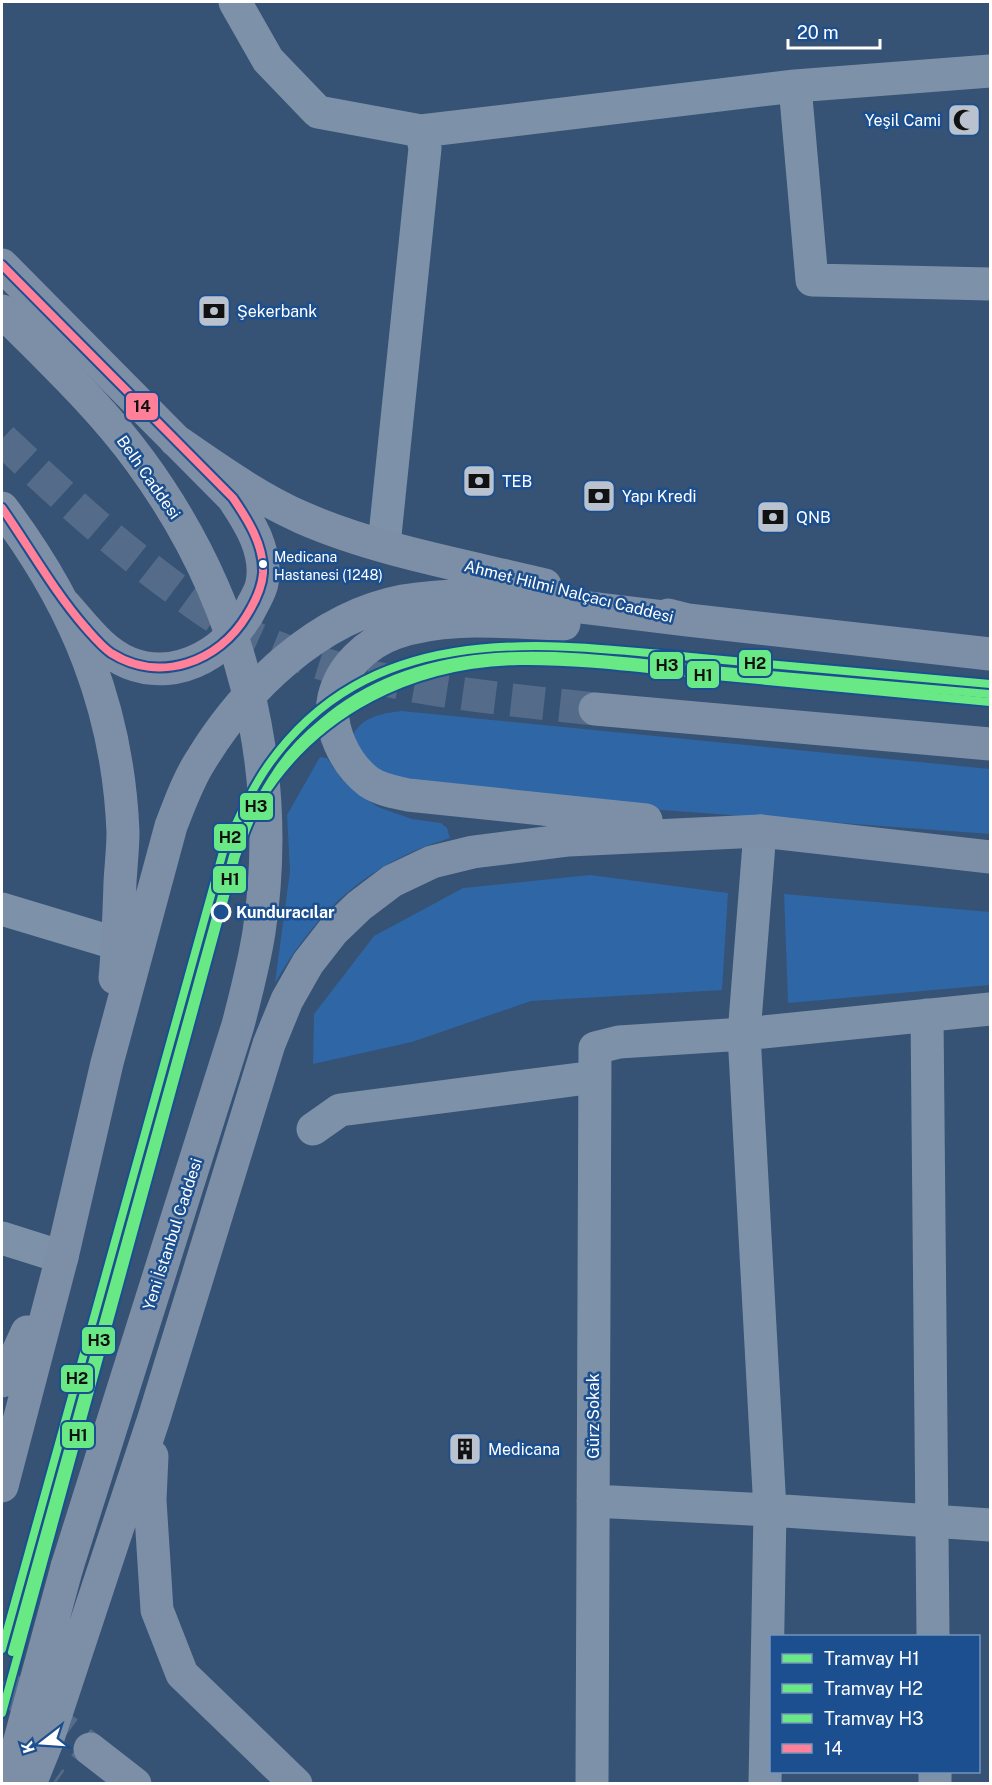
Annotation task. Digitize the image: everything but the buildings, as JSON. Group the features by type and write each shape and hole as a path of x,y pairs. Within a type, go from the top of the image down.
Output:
{"main road":[{"path":"2,265 233,498 252,527 262,564 262,583 247,618 222,647 206,657 173,668 135,665 110,652 65,605"},
{"name":"Belh Caddesi","path":"2,311 104,417 140,460 177,515 209,578 235,645 244,676"},
{"name":"Ahmet Hilmi Nalçacı Caddesi","path":"175,440 266,500 334,531 384,545 688,620 990,654"},
{"path":"2,508 65,605 93,668 114,751 123,834 118,944 107,1063"},
{"path":"2,1486 62,1257 107,1063 171,826 184,793 212,742 241,706 288,660 315,639 366,612 402,601 461,595 489,596 688,620"},
{"path":"688,620 591,625 464,622 438,624 395,633 363,651 342,678 334,698 337,735 355,769 370,783 389,791 408,795 990,857"},
{"name":"Yeni İstanbul Caddesi","path":"8,1784 67,1566 231,1048 251,976 264,885 266,837 260,751 255,715 244,676"},
{"path":"595,709 990,744"},
{"path":"30,1784 46,1744 154,1418 269,1044 287,1000 308,963 333,931 359,906 392,881 432,862 473,852 569,840 760,831"},
{"path":"2,1381 12,1365 62,1257"},
{"path":"154,1418 150,1500 157,1610 182,1674 296,1784"},
{"path":"90,1749 135,1784"}],"street":[{"path":"235,2 268,60 318,112 421,131 795,86 990,72"},
{"path":"795,86 812,280 990,284"},
{"path":"384,545 425,148 421,131"},
{"path":"760,831 744,1034 770,1510 765,1784"},
{"path":"2,909 118,944"},
{"path":"313,1129 340,1110 595,1062 620,1042 744,1034 990,1009"},
{"path":"927,1015 933,1635"},
{"name":"Gürz Sokak","path":"592,1784 595,1062"},
{"path":"2,1238 62,1257"},
{"path":"593,1501 770,1510 990,1526"}],"shaded area":[{"path":"402,711 990,769 990,834 648,809 382,778 352,738 360,725 372,717"},
{"path":"320,757 327,758 342,780 378,807 412,819 441,823 447,828 450,838 394,861 370,875 348,892 309,933 275,983 290,871 287,815"},
{"path":"590,875 728,893 722,990 531,1001 412,1042 313,1064 314,1014 374,936 463,888"},
{"path":"784,894 990,912 990,985 788,1003"}],"tunnel":[{"path":"2,439 85,516 150,570 210,614 250,636 292,653 376,678 463,694 595,709"},
{"path":"2,1684 90,1749"},
{"path":"13,1754 55,1784"}],"tram line":[{"name":"H2","path":"2,1649 223,852 262,774 311,717 359,683 411,662 466,650 524,646 642,652 990,684"},
{"name":"H3","path":"12,1652 233,856 264,792 287,758 304,739 323,722 365,693 409,674 456,662 504,656 603,659 989,694"},
{"name":"H1","path":"2,1713 236,856 259,802 282,770 309,741 338,717 405,682 442,671 480,664 519,661 612,665 990,702"}],"transit line":[{"name":"14","path":"2,265 233,498 249,524 261,553 263,573 260,589 250,610 235,631 205,656 168,667 149,667 130,662 107,650 73,613 2,508"}],"place":[{"name":"Yeşil Cami","path":"964,120"},
{"name":"Şekerbank","path":"214,311"},
{"name":"TEB","path":"479,481"},
{"name":"Yapı Kredi","path":"599,496"},
{"name":"QNB","path":"773,517"},
{"name":"Medicana Hastanesi (1248)","path":"263,564"},
{"name":"Kunduracılar","path":"221,912"},
{"name":"Medicana","path":"465,1449"}]}
